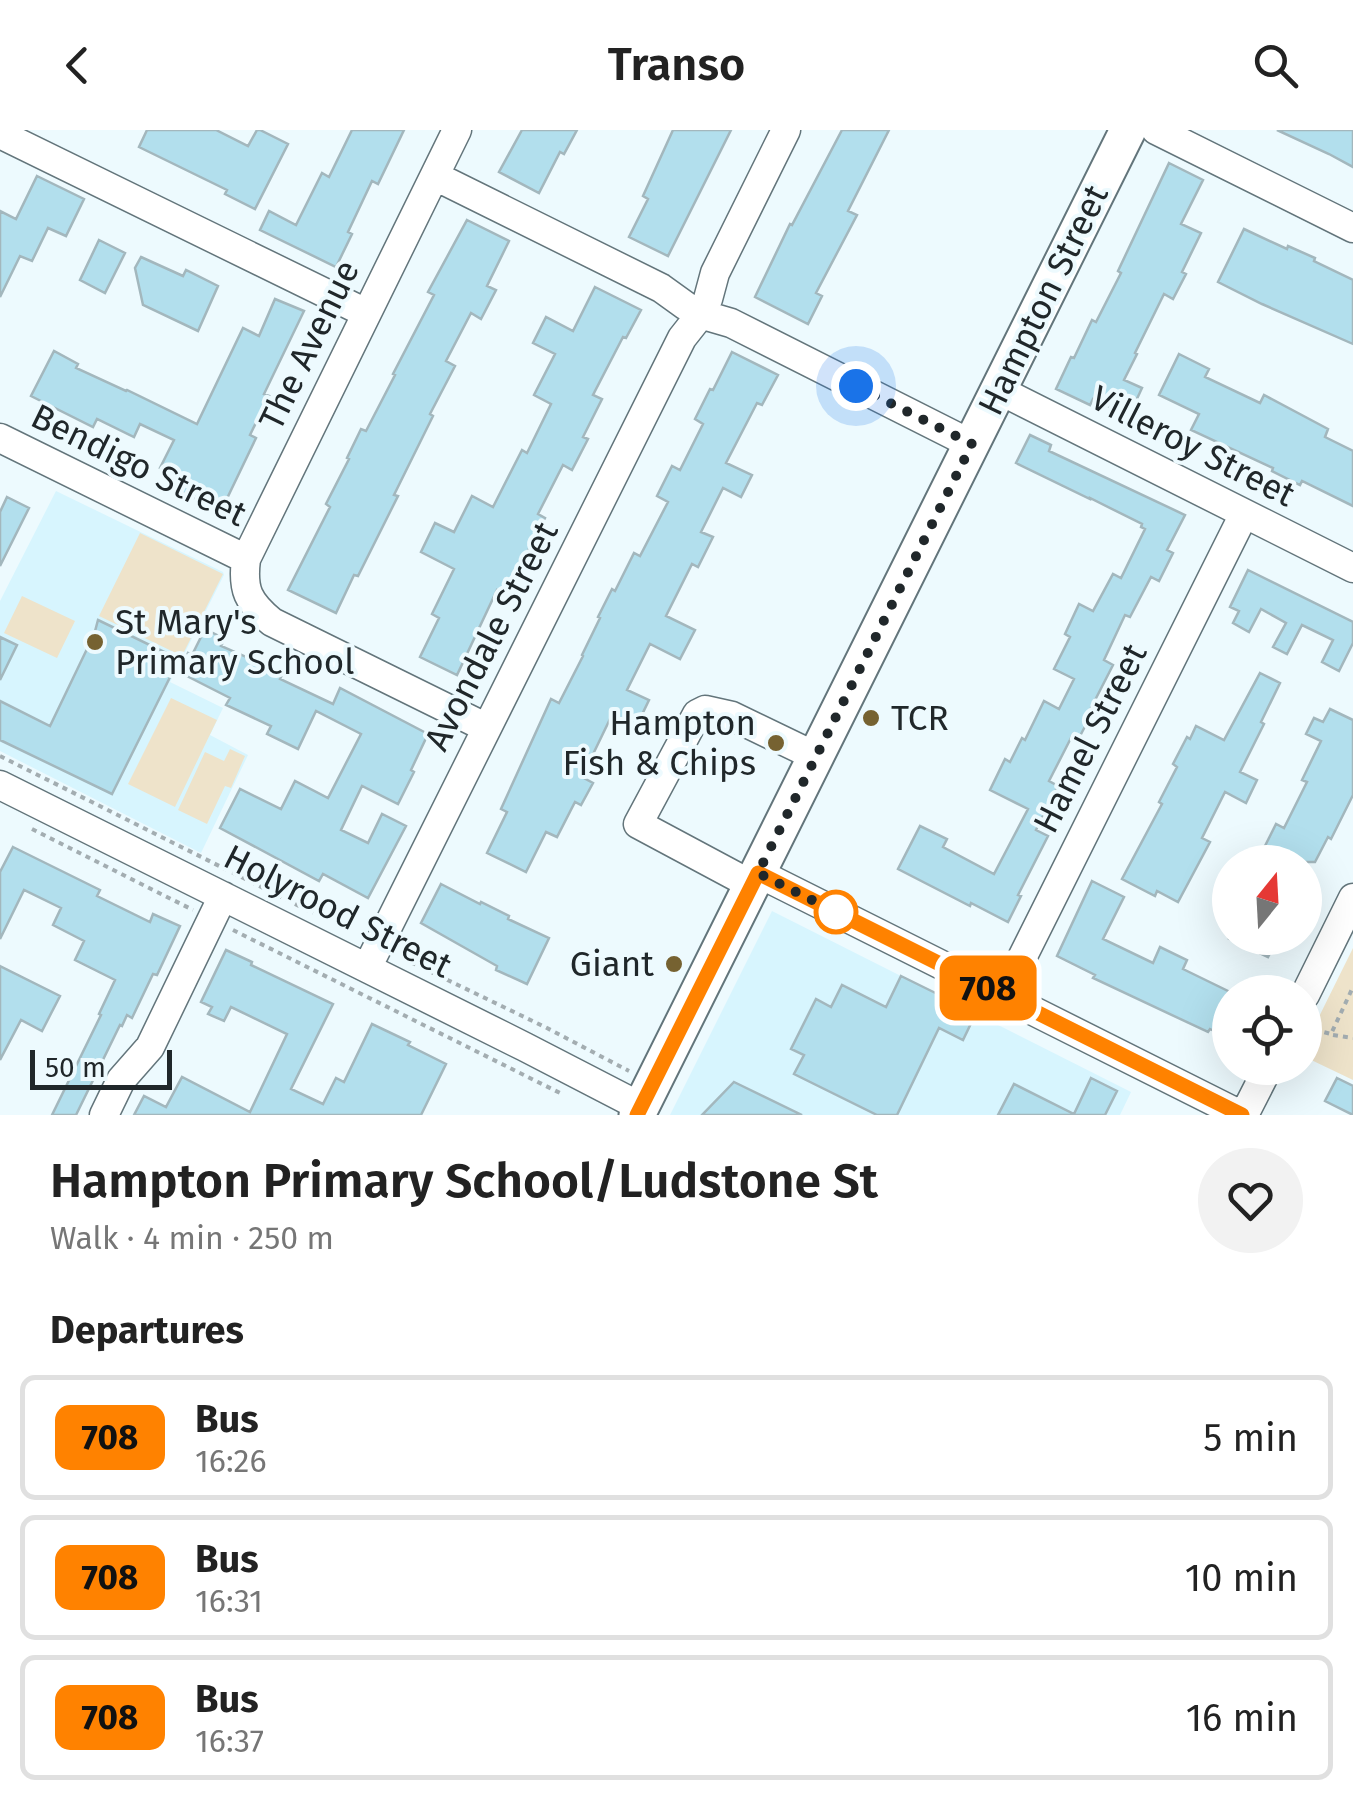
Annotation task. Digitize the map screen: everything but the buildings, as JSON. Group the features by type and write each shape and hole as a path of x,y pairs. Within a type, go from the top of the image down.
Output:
{"main road":[{"name":"Hampton Street","path":"639,1111 1128,130"}],"street":[{"name":"The Avenue","path":"457,130 246,559 243,580 248,597 272,622 487,728"},
{"name":"Avondale Street","path":"372,957 701,308 786,130"},
{"path":"1156,130 1353,228"},
{"path":"0,134 366,313"},
{"path":"435,176 972,444"},
{"name":"Villeroy Street","path":"999,390 1353,568"},
{"name":"Bendigo Street","path":"0,438 246,559"},
{"name":"Hamel Street","path":"1004,996 1244,514"},
{"path":"817,756 732,716 705,710 697,714 638,824 1004,996 1243,1115 1259,1085"},
{"name":"Holyrood Street","path":"3,793 218,908 372,957 639,1111"},
{"path":"1315,975 1353,898"},
{"path":"104,1115 121,1080 150,1048 218,908"}],"path":[{"path":"0,756 327,920"},
{"path":"28,827 218,908 569,1098"},
{"path":"372,957 630,1070"},
{"path":"1331,1034 1353,987"},
{"path":"1322,1032 1353,1038"}],"shaded area":[{"name":"St Mary's Primary School","path":"56,491 223,572 170,682 223,708 210,735 248,755 201,853 0,751 0,601"},
{"path":"140,533 223,574 182,656 99,616"},
{"path":"22,596 75,621 57,658 4,633"},
{"path":"171,698 217,720 175,807 128,784"},
{"path":"230,749 245,756 231,788 225,786 207,824 178,810 205,752 224,761"},
{"path":"772,911 1131,1092 1120,1115 670,1115"},
{"path":"1353,948 1353,1080 1322,1065 1322,1011"}],"bus line":[{"name":"708","path":"637,1115 758,873 1242,1115"}],"place":[{"name":"St Mary's Primary School","path":"95,642"},
{"name":"TCR","path":"871,718"},
{"name":"Hampton Fish & Chips","path":"776,743"},
{"name":"Giant","path":"674,964"}],"route":[{"path":"836,912 840,914 758,873 972,444 856,386"}]}
